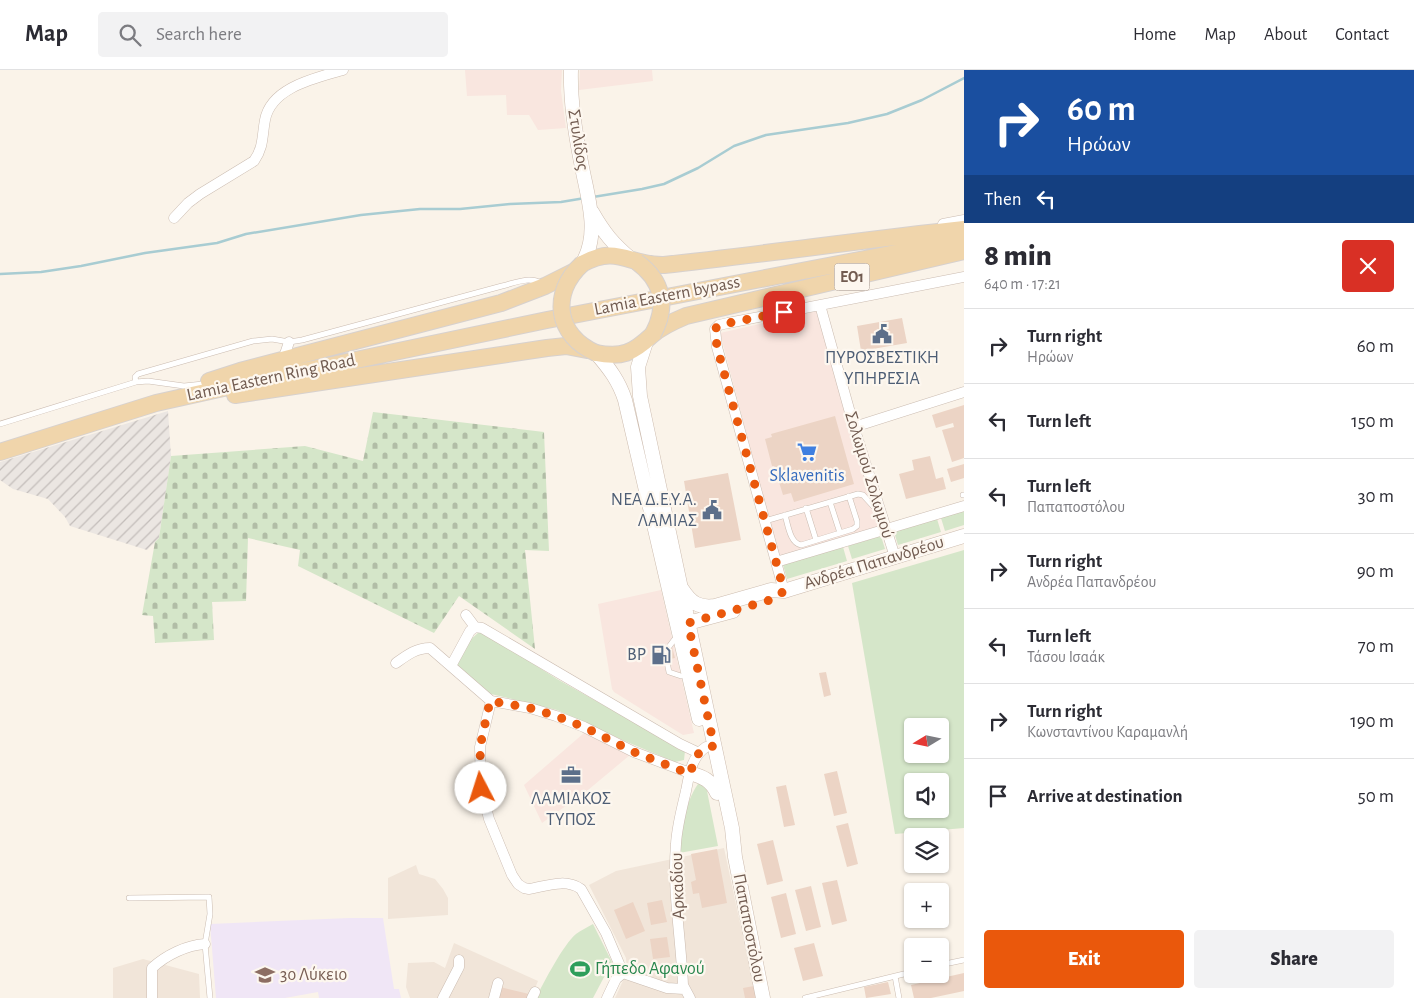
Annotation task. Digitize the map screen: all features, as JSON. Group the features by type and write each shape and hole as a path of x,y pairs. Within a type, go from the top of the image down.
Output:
{"main road":[{"name":"Στυλίδος","path":"571,70 572,108 592,226 589,251 578,267"},
{"name":"Στυλίδος","path":"590,209 618,249 634,260"},
{"name":"ΕΟ1","path":"578,267 591,259 606,255 622,256 664,265 964,229"},
{"name":"Lamia Eastern Ring Road","path":"0,452 156,403 555,318 964,240"},
{"name":"ΕΟ1","path":"592,352 609,356 622,355 635,350 674,321 686,316 964,250"},
{"path":"634,260 654,278 662,300 658,324 649,338"},
{"path":"156,403 240,371 501,303 545,286 578,267"},
{"path":"578,267 568,279 561,298 563,318 572,337 592,352"},
{"name":"Παπαποστόλου","path":"649,338 638,367 638,382 681,588 683,622"},
{"path":"156,403 246,394 547,348 566,346 592,352"},
{"name":"Παπαποστόλου","path":"592,352 613,374 621,387 625,400 661,550 683,622 706,749 725,829 735,857"},
{"name":"Ανδρέα Παπανδρέου","path":"681,588 689,600 708,607 771,590 784,591 964,536"},
{"name":"Ανδρέα Παπανδρέου","path":"683,622 774,599 784,591"},
{"name":"Παπαποστόλου","path":"706,749 732,828 735,857 763,998"},
{"path":"690,774 702,776 709,781 717,793"}],"street":[{"path":"174,218 188,203 200,194 254,161 259,154 263,142 265,118 271,103 294,87 344,70"},
{"path":"840,243 964,220"},
{"path":"784,591 717,347 715,329 719,325 964,277"},
{"name":"Σολωμού Σολωμού","path":"820,305 854,427 895,557"},
{"path":"283,360 289,342"},
{"path":"854,427 964,392"},
{"path":"776,562 964,506"},
{"path":"466,615 475,627 482,628 502,639 680,744 706,749"},
{"path":"451,666 470,631 475,627"},
{"path":"396,663 408,653 422,648 430,648 490,701 530,708 556,716 690,774"},
{"path":"490,701 480,747 481,788 489,819 512,875 524,888 529,889 562,882 574,884 581,889 606,932 623,973 687,994"},
{"name":"Αρκαδίου","path":"687,994 675,856 679,822 690,774 694,761 706,749"},
{"path":"152,998 152,968 180,950 195,944 205,944"},
{"path":"443,998 459,966 459,960"},
{"path":"607,998 616,979 623,973"},
{"path":"494,998 498,983"}],"lane":[{"path":"136,382 135,377 138,374 253,341 272,339 289,342 302,340 528,280 534,280 545,286"},
{"path":"0,424 136,382 148,381 184,386 203,384"},
{"path":"765,521 858,494 874,506 878,506"},
{"path":"786,515 793,540 796,544 840,533 857,526 849,496"},
{"path":"830,502 840,533"},
{"path":"806,508 816,540"},
{"path":"674,640 665,652 670,672 681,676"},
{"path":"129,898 209,897 210,914 205,944 210,998"},
{"path":"949,963 964,960"},
{"path":"805,998 904,974"},
{"path":"895,976 899,998"}],"shaded area":[{"path":"465,70 562,70 561,91 566,128 538,130 529,115 507,115 506,95 467,96"},
{"path":"580,70 652,70 653,81 579,90"},
{"path":"817,311 879,529 779,558 720,333"},
{"path":"168,411 171,456 159,538 147,550 70,526 65,517 48,499 13,489 0,480 0,462"},
{"path":"661,590 694,733 683,735 612,689 598,604"},
{"path":"584,733 630,755 588,790 542,823 524,785"},
{"path":"724,848 756,998 615,998 627,972 626,958 589,885 616,871"},
{"path":"416,865 419,874 435,879 443,889 448,898 448,915 388,919 388,878"},
{"path":"383,918 394,989 399,989 401,998 319,998 318,992 285,998 216,998 210,924"},
{"path":"454,943 538,981 531,998 410,998 406,987 408,963 434,962 445,968"},
{"path":"143,959 199,974 200,998 113,998 113,968"}],"green space":[{"path":"373,412 544,432 549,551 525,550 535,649 459,596 434,633 298,566 300,550 248,538 246,601 212,602 214,640 155,643 153,616 142,615 155,542 159,538 171,456 305,446 363,461"},
{"path":"964,511 964,525 945,531 941,518"},
{"path":"937,519 941,532 898,545 894,532"},
{"path":"881,536 885,549 852,559 848,546"},
{"path":"843,547 847,561 787,579 783,565"},
{"path":"964,550 964,828 904,828 904,833 895,834 852,583"},
{"path":"479,632 507,647 557,679 685,751 684,760 675,762 557,710 491,694 456,665 468,642"},
{"path":"703,783 706,786 718,846 679,853 690,800 698,784"},
{"name":"Γήπεδο Αφανού","path":"593,924 612,962 593,998 536,998 565,946 578,933"}],"building":[{"name":"ΠΥΡΟΣΒΕΣΤΙΚΗ ΥΠΗΡΕΣΙΑ","path":"902,318 907,343 861,351 857,326"},
{"path":"964,405 964,458 952,462 942,430 954,427 953,423 936,428 932,415"},
{"name":"Sklavenitis","path":"835,416 854,484 794,502 791,493 783,495 774,466 772,466 765,439 772,437 771,434"},
{"path":"930,456 936,479 943,477 946,489 906,499 899,474 914,470 912,460"},
{"path":"964,464 964,478 951,482 947,469"},
{"name":"ΝΕΑ Δ.Ε.Υ.Α. ΛΑΜΙΑΣ","path":"728,473 741,540 695,548 684,481"},
{"path":"672,647 675,658 654,662 652,652"},
{"path":"826,672 831,695 824,697 819,673"},
{"path":"837,771 847,813 834,816 824,774"},
{"path":"786,785 795,825 784,827 776,787"},
{"path":"848,823 858,864 847,867 836,826"},
{"path":"773,840 783,881 767,885 757,844"},
{"path":"717,849 727,903 702,908 699,893 693,894 691,882 696,880 691,854"},
{"path":"837,880 847,921 832,925 822,883"},
{"path":"811,886 821,927 806,931 795,890"},
{"path":"786,893 796,934 781,938 771,897"},
{"path":"662,900 667,922 651,925 647,903"},
{"path":"633,902 645,931 626,939 614,910"},
{"path":"667,937 670,957 653,959 650,939"},
{"path":"814,943 823,976 803,981 794,948"},
{"path":"964,973 964,991 931,998 914,998 911,985 920,983 949,983 949,976"},
{"path":"888,982 891,994 866,998 864,987"},
{"path":"754,986 756,998 745,998 743,988"},
{"path":"500,987 529,994 528,998 497,998"}],"waterway":[{"path":"593,197 664,184 698,168 734,146 766,135 848,123 887,114 922,100 964,78"},
{"path":"0,274 41,272 81,266 145,253 217,243 246,234 361,215 420,209 460,209 510,204 561,202 585,198"}],"place":[{"name":"ΠΥΡΟΣΒΕΣΤΙΚΗ ΥΠΗΡΕΣΙΑ","path":"882,334"},
{"name":"Sklavenitis","path":"807,452"},
{"name":"ΝΕΑ Δ.Ε.Υ.Α. ΛΑΜΙΑΣ","path":"712,510"},
{"name":"BP","path":"661,655"},
{"name":"ΛΑΜΙΑΚΟΣ ΤΥΠΟΣ","path":"571,775"},
{"name":"Γήπεδο Αφανού","path":"580,969"},
{"name":"3ο Λύκειο","path":"265,975"}],"route":[{"path":"481,788 480,747 490,701 530,708 556,716 584,727 634,752 690,774 699,753 703,749 714,746 688,623 774,599 784,591 717,347 715,329 719,325 784,312"}]}
